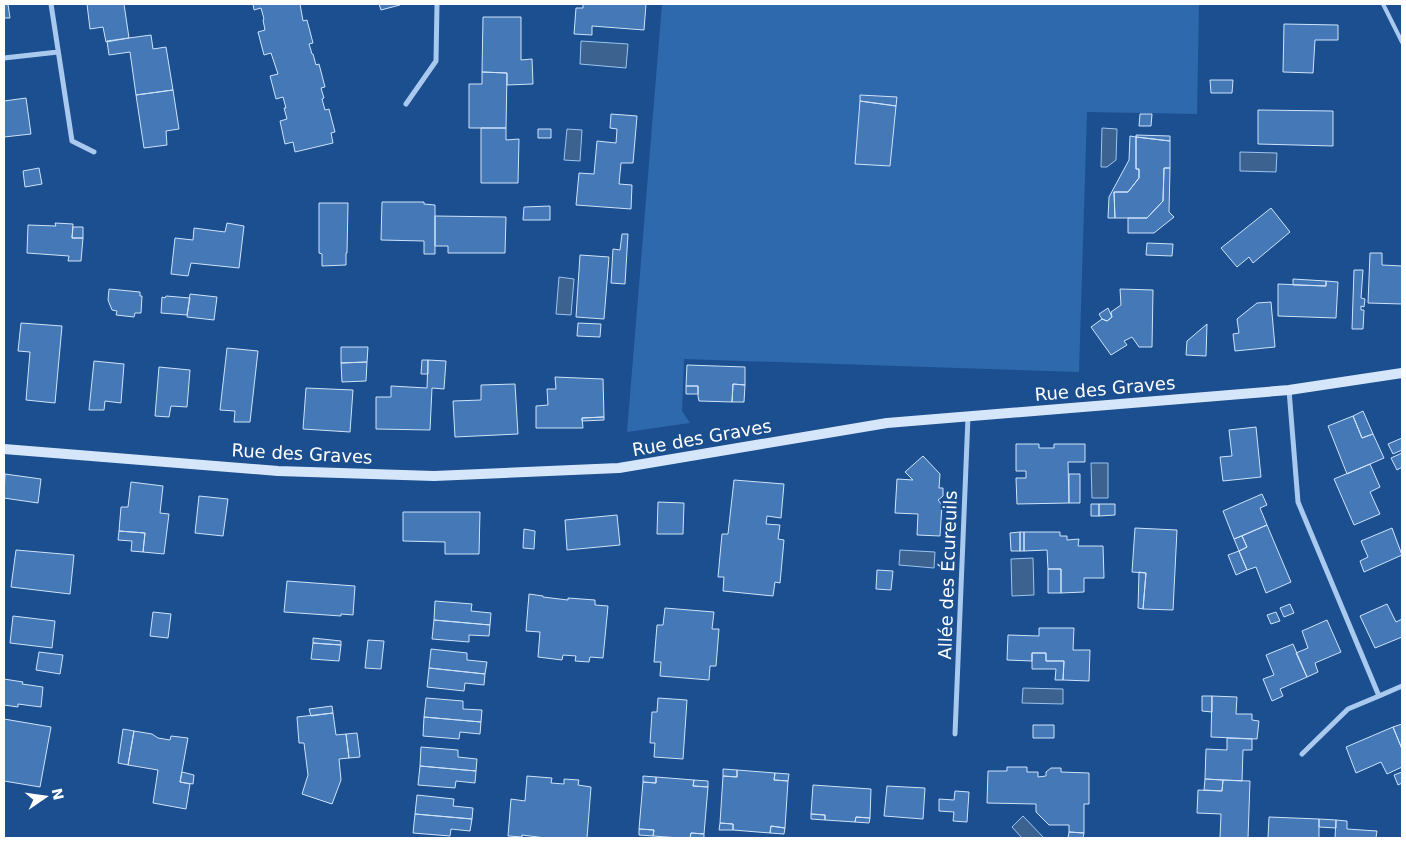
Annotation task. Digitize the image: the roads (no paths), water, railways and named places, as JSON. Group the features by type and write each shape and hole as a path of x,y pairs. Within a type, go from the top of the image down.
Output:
{"street":[{"path":"51,4 72,142 94,152"},
{"path":"406,104 436,61 437,4"},
{"path":"4,58 58,52"},
{"name":"Rue des Graves","path":"4,449 278,471 443,476 619,468 887,423 1289,390 1402,373"},
{"path":"1289,390 1298,502 1379,696"},
{"name":"Allée des Écureuils","path":"955,734 968,416"},
{"path":"1302,754 1348,709 1402,686"}],"lane":[{"path":"1383,4 1402,42"}]}
